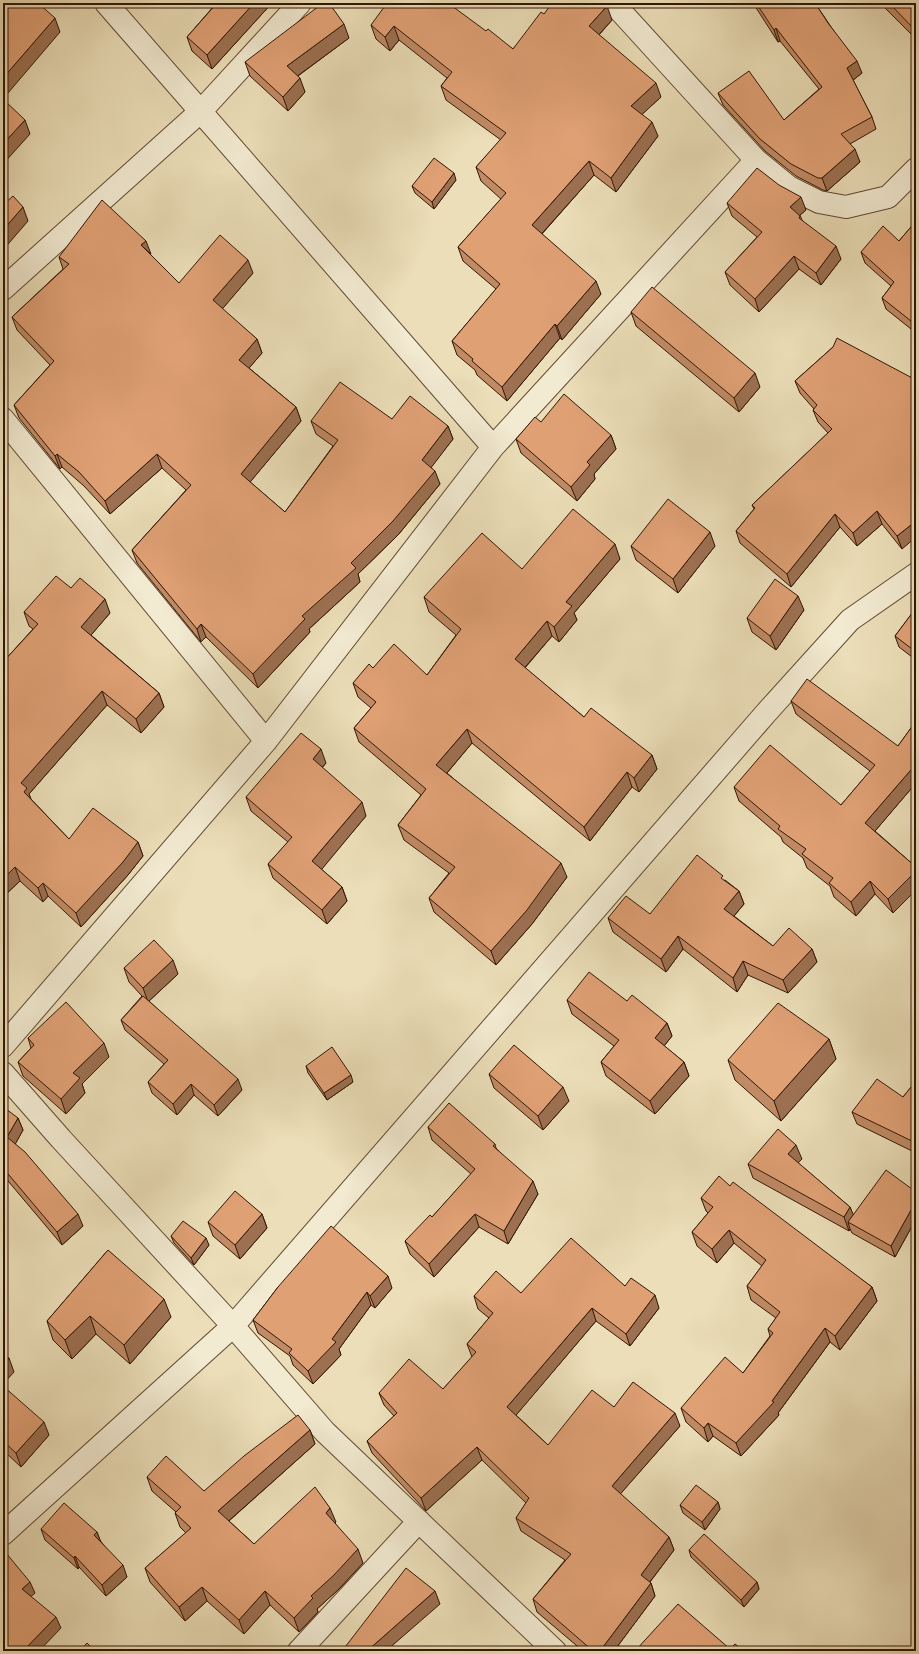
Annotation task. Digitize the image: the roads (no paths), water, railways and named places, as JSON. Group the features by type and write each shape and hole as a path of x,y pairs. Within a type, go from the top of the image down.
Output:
{"street":[{"path":"106,3 202,111 493,447"},
{"path":"3,289 202,111 300,3"},
{"path":"613,3 756,160 789,187 819,202 846,207 888,197 916,169"},
{"path":"3,1046 266,741 493,447 756,160"},
{"path":"3,419 266,741"},
{"path":"3,1534 233,1326 771,707 850,620 916,574"},
{"path":"3,1072 61,1139 233,1326 325,1432 555,1651"},
{"path":"299,1651 419,1521"}]}
